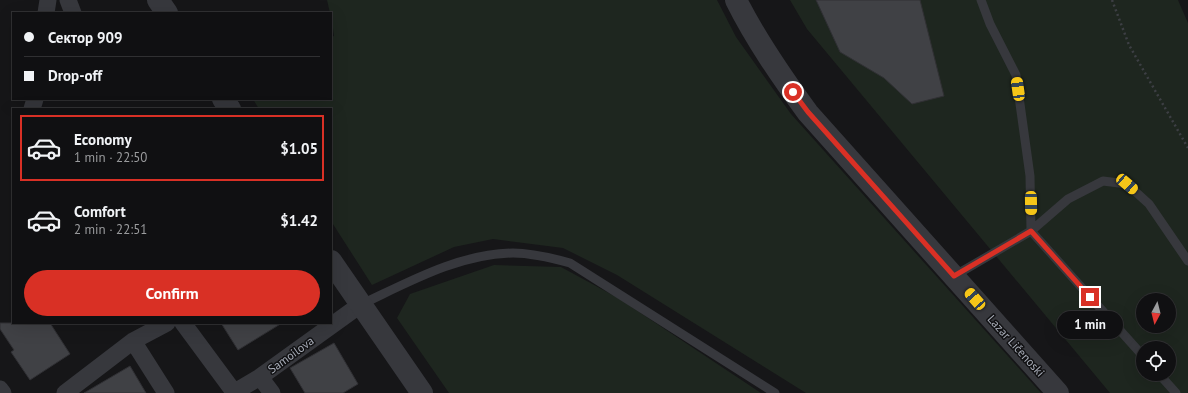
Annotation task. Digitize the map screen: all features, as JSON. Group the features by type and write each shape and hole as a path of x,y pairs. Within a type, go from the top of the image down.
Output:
{"street":[{"path":"46,12 48,0"},
{"path":"68,0 73,12"},
{"path":"158,0 166,12"},
{"name":"Lazar Ličenoski","path":"736,0 750,29 778,72 808,112 1058,393"},
{"path":"332,263 422,393"},
{"name":"Samoilova","path":"184,324 233,393 260,377 360,305"},
{"path":"65,393 133,341 165,324"},
{"path":"133,341 166,393"},
{"name":"Samoilova","path":"260,377 272,393"},
{"path":"0,389 3,393"}],"lane":[{"path":"981,0 990,24 1016,75 1030,176 1031,231 1136,348"},
{"path":"954,276 1031,231 1068,199 1103,181 1127,184 1149,204 1188,261"},
{"path":"360,305 437,269 486,255 514,253 542,256 570,263 775,393"},
{"path":"1165,381 1176,393"}],"path":[{"path":"1112,0 1129,45 1188,148"}],"shaded area":[{"path":"327,0 717,0 736,37 791,114 1041,393 806,393 617,275 563,248 493,239 454,247 372,285 332,223 332,108 258,108 254,100 332,100 332,37 334,36 332,12 330,12"},
{"path":"790,0 1178,0 1188,23 1188,393 1110,393 807,29"},
{"path":"494,265 561,267 618,298 761,393 449,393 397,318 410,294"}],"building":[{"path":"816,0 920,0 944,96 912,104 884,78 840,52"},
{"path":"0,323 51,324 70,354 30,380 11,352 14,350 0,329"},
{"path":"222,324 280,324 238,350"},
{"path":"334,343 358,384 343,393 305,393 290,368"},
{"path":"130,366 146,393 84,393"}],"route":[{"path":"793,92 808,112 954,276 1031,231 1090,297"}]}
